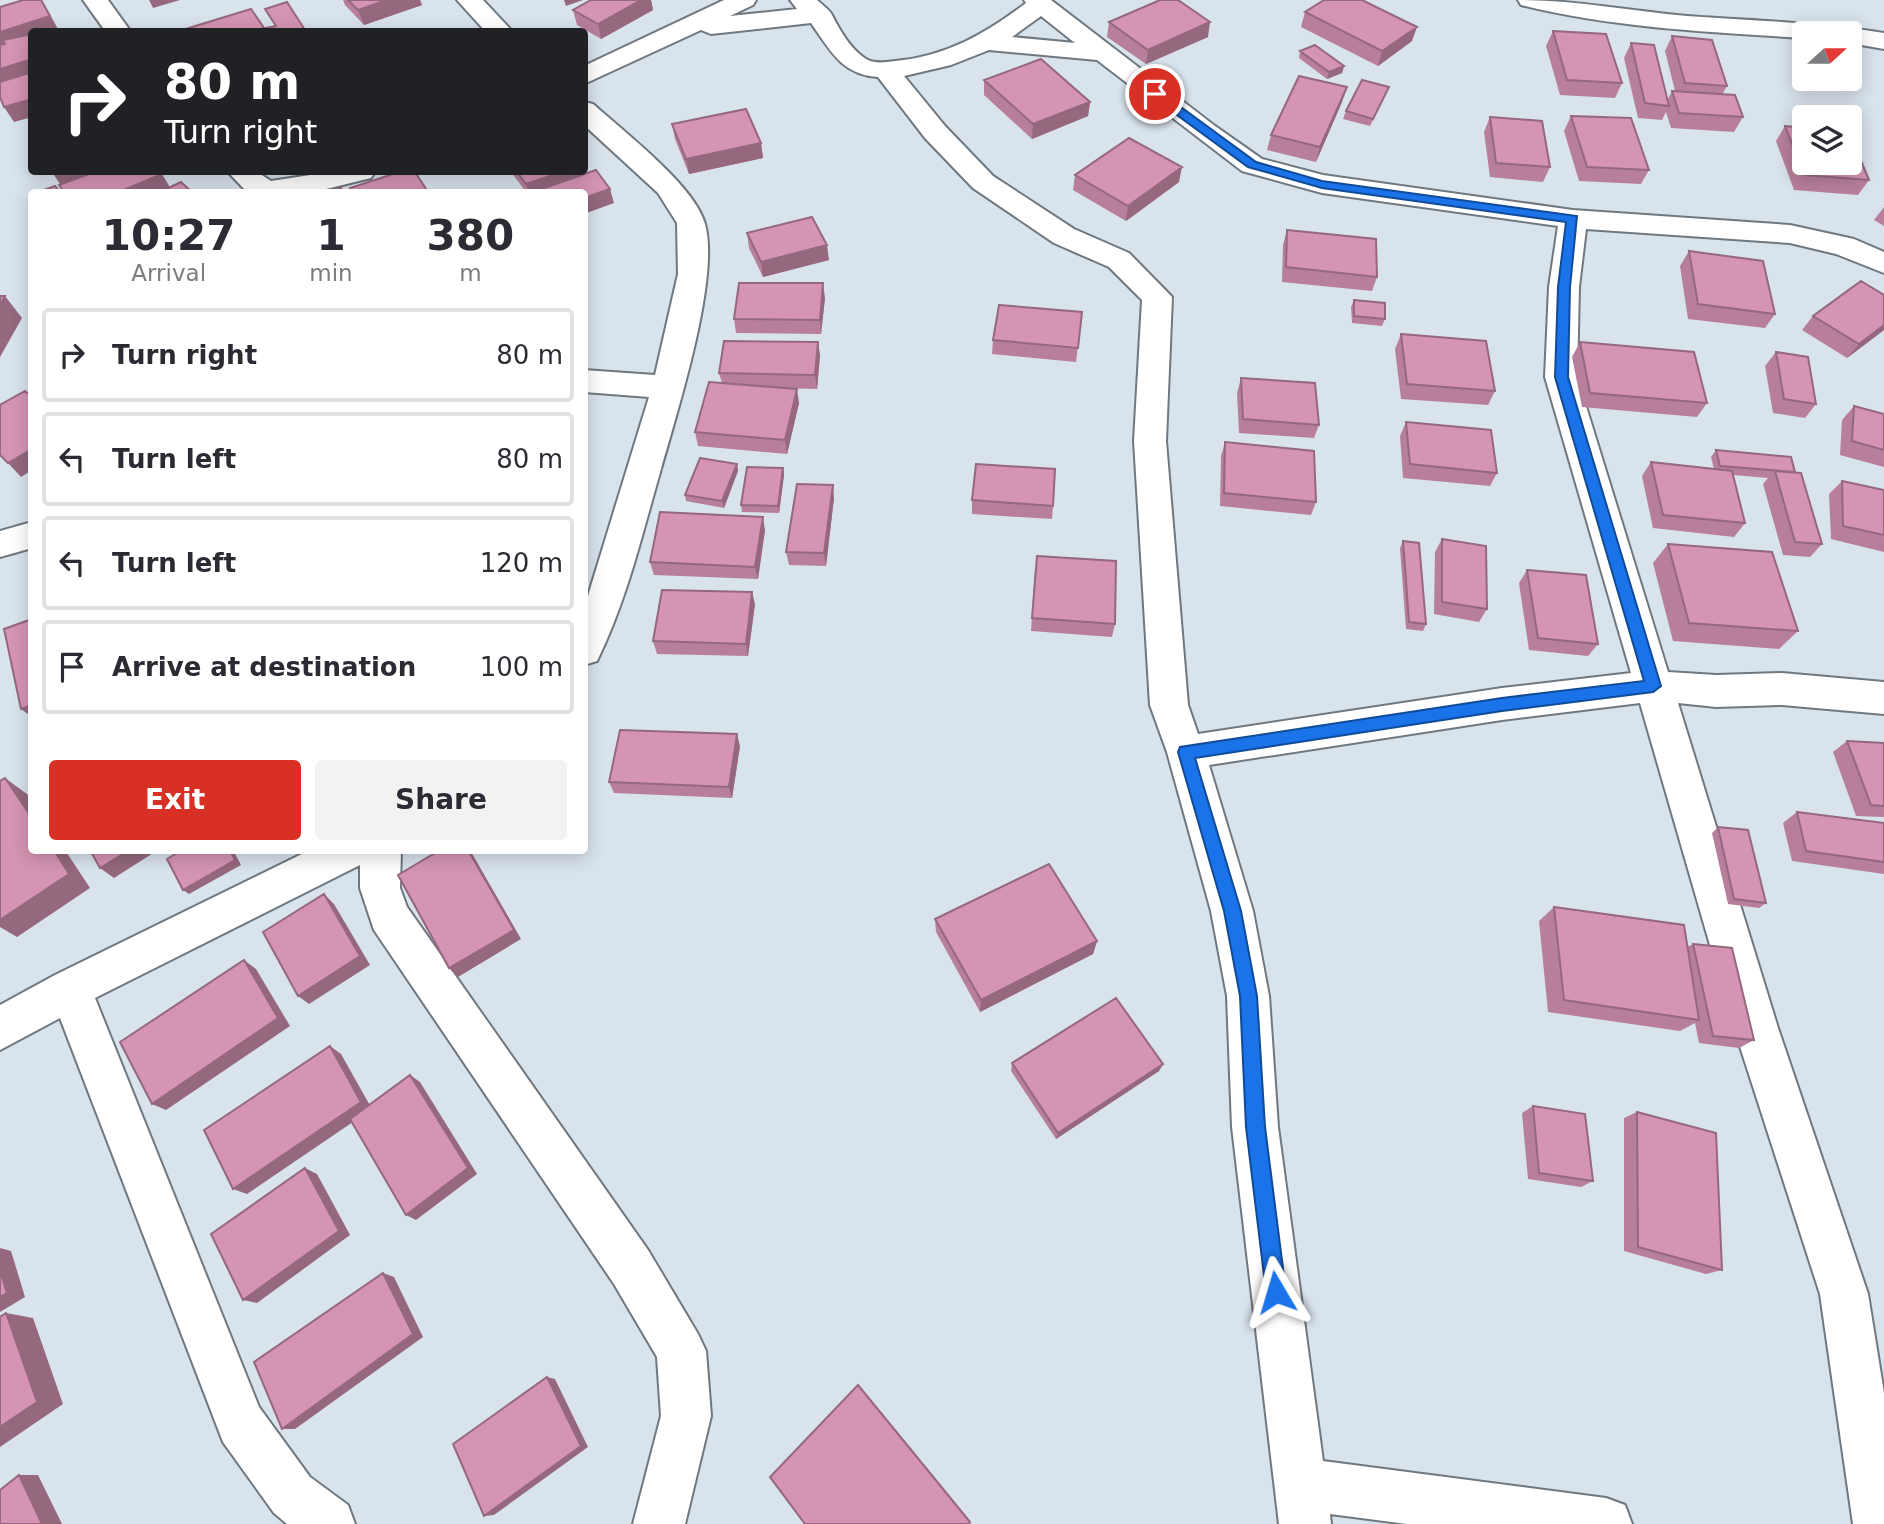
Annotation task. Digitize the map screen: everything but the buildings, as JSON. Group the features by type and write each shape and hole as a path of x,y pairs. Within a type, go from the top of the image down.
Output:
{"street":[{"path":"95,0 116,28"},
{"path":"469,0 497,28"},
{"path":"588,74 744,0"},
{"path":"1530,0 1581,12 1686,23 1792,30"},
{"path":"684,29 755,20 811,8 860,67 886,70 918,67 986,42 1038,2 1252,165 1322,184 1573,219 1790,234 1844,246 1884,263"},
{"path":"1862,37 1884,41"},
{"path":"986,42 1104,54"},
{"path":"886,70 935,132 983,183 1064,236 1119,260 1157,297 1150,442 1169,705 1186,752 1232,911 1248,996 1255,1127 1302,1504 1606,1524"},
{"path":"588,114 669,187 691,223 693,274 668,387 604,605 588,641"},
{"path":"244,175 251,183 263,189"},
{"path":"280,189 347,175"},
{"path":"1573,219 1564,287 1562,377 1756,1028 1844,1294 1879,1524"},
{"path":"588,381 668,387"},
{"path":"0,544 28,536"},
{"path":"1186,752 1489,706 1653,686 1716,691 1782,689 1884,698"},
{"path":"0,1029 70,989 343,854"},
{"path":"381,854 380,888 389,916 631,1267 681,1352 686,1416 659,1524"},
{"path":"70,989 241,1424 292,1495 329,1524"}],"route":[{"path":"1155,94 1252,165 1322,184 1573,219 1564,287 1562,377 1653,686 1502,705 1186,752 1232,911 1248,996 1255,1127 1276,1292"}]}
